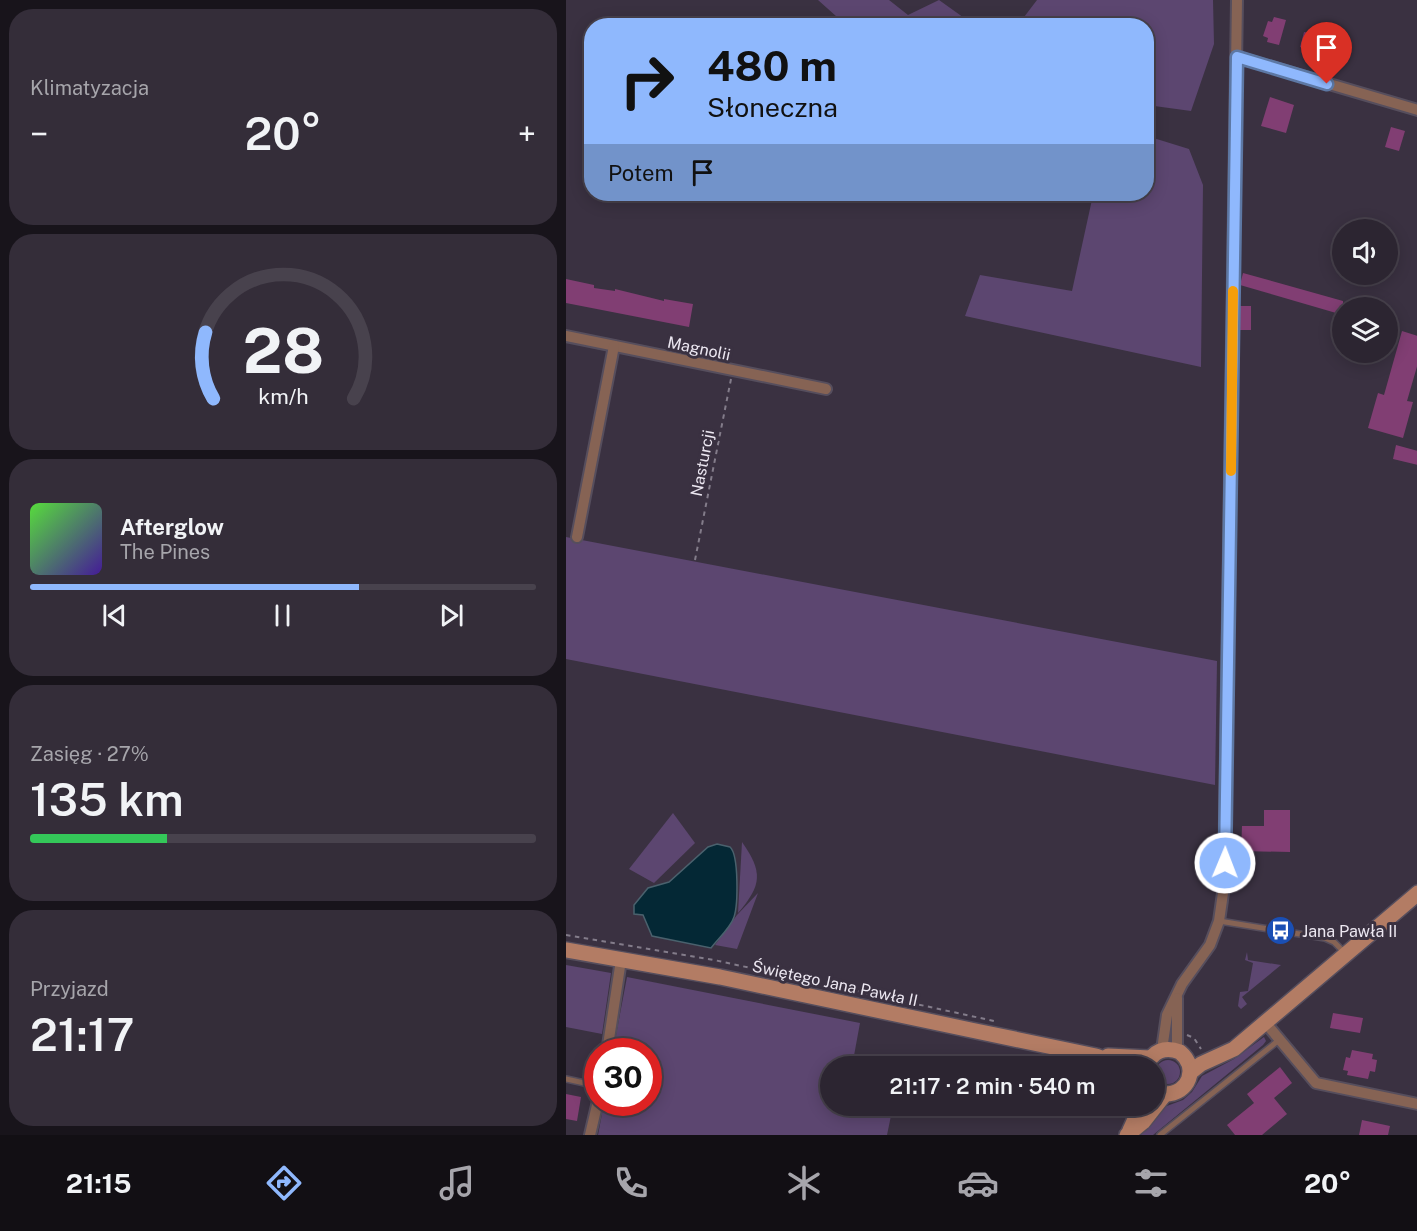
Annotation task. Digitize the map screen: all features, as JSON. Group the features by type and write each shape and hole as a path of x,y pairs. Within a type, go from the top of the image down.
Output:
{"street":[{"path":"1164,1056 1168,1015 1177,995 1210,945 1219,921 1224,875 1238,0"},
{"path":"1237,57 1418,110"},
{"name":"Magnolii","path":"566,336 826,389"},
{"path":"577,537 614,346"},
{"path":"1165,1091 1182,1089 1191,1072 1201,1064 1234,1049 1264,1021 1418,893"},
{"name":"Świętego Jana Pawła II","path":"566,950 720,977 1096,1056"},
{"path":"608,1038 621,960"},
{"path":"1164,1056 1176,1034 1177,995"},
{"path":"1264,1021 1316,1083 1418,1104"},
{"name":"Świętego Jana Pawła II","path":"1164,1056 1202,1052 1246,1037"},
{"path":"1165,1057 1191,1072"},
{"path":"590,1135 594,1116"},
{"path":"1128,1134 1136,1116"},
{"path":"1128,1134 1143,1122 1146,1116"}],"lane":[{"path":"1219,921 1325,938 1334,942 1345,954"},
{"path":"1160,1135 1279,1040"},
{"path":"566,1078 584,1082"}],"path":[{"name":"Nasturcji","path":"695,560 733,370"},
{"path":"566,934 723,962 992,1019 1001,1026"},
{"path":"1176,1034 1194,1038 1202,1052"}],"shaded area":[{"path":"818,0 889,0 908,15 939,0 964,18 838,18"},
{"path":"1037,0 1213,0 1214,44 1191,111 1154,106 1154,18 1023,18"},
{"path":"1154,138 1189,149 1203,185 1201,367 965,316 980,275 1072,291 1092,201 1154,201"},
{"path":"566,537 1217,661 1215,785 566,659"},
{"path":"673,813 695,843 654,883 629,869"},
{"path":"742,842 754,862 757,878 752,894 738,913"},
{"path":"758,893 737,949 715,945 737,915"},
{"path":"1247,952 1248,960 1281,965 1242,997 1247,1004 1241,1009 1238,1006 1240,992 1248,991 1253,963 1245,960"},
{"path":"566,965 611,973 602,1034 566,1027"},
{"path":"627,977 860,1023 854,1056 820,1056 820,1116 891,1116 887,1135 598,1135 602,1116 662,1116 662,1038 615,1038"},
{"path":"1264,1037 1266,1041 1263,1045 1153,1135 1141,1135 1157,1116 1165,1116 1165,1107 1183,1100 1192,1092 1202,1076 1234,1059"},
{"path":"1165,1061 1173,1061 1179,1067 1177,1081 1165,1083"}],"water":[{"path":"717,844 730,847 735,860 736,902 734,917 730,925 711,948 652,936 643,915 634,914 634,905 648,888 669,882 708,847"}],"building":[{"path":"1274,17 1286,20 1279,45 1267,42 1268,38 1263,36 1268,21 1272,22"},
{"path":"1311,28 1323,32 1316,55 1304,52 1305,49 1300,47 1304,32 1310,33"},
{"path":"1270,97 1294,105 1286,133 1261,126"},
{"path":"1391,127 1405,131 1399,151 1385,147"},
{"path":"1243,273 1332,298 1332,312 1240,285"},
{"path":"566,279 594,285 594,288 615,291 615,289 664,301 664,299 693,304 689,327 566,303"},
{"path":"1240,306 1251,306 1251,330 1240,330"},
{"path":"1402,331 1418,336 1418,363 1407,401 1413,402 1403,438 1368,428 1378,393 1384,395 1393,363 1398,363 1398,345"},
{"path":"1396,445 1418,451 1418,465 1393,459"},
{"path":"1264,810 1290,810 1290,852 1241,851 1242,826 1264,826"},
{"path":"1333,1013 1363,1018 1360,1033 1330,1028"},
{"path":"1352,1050 1373,1054 1372,1059 1377,1060 1375,1072 1370,1071 1368,1079 1347,1075 1348,1071 1343,1070 1346,1057 1350,1058"},
{"path":"1280,1067 1292,1083 1274,1098 1287,1114 1262,1135 1235,1135 1227,1125 1254,1103 1247,1094"},
{"path":"566,1094 581,1097 577,1121 566,1119"},
{"path":"1362,1120 1390,1126 1388,1135 1359,1135"}],"slow traffic":[{"path":"1231,471 1233,291"}],"place":[{"name":"Jana Pawła II","path":"1281,931"}],"route":[{"path":"1225,863 1237,57 1327,84"}]}
